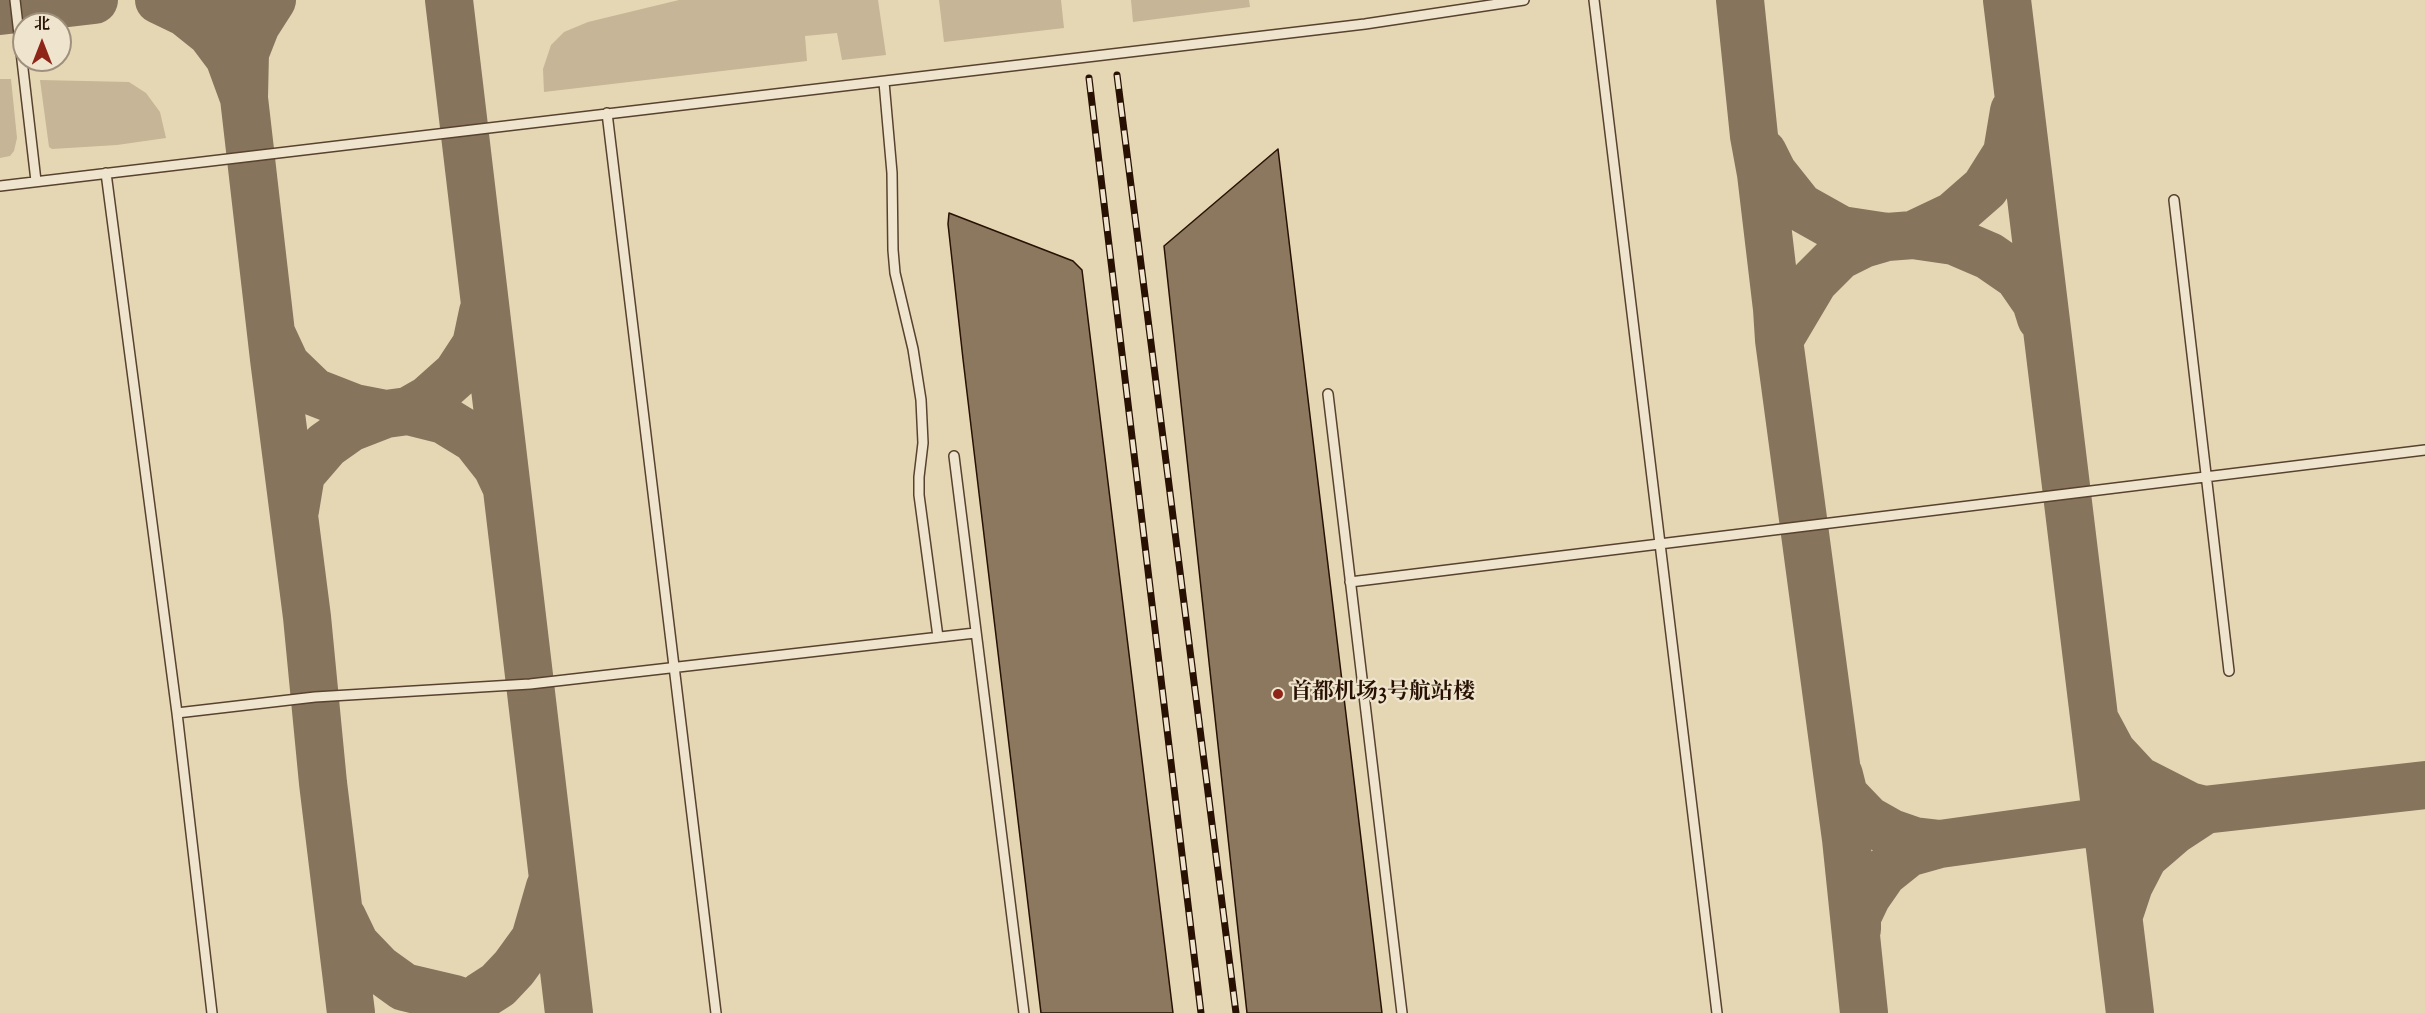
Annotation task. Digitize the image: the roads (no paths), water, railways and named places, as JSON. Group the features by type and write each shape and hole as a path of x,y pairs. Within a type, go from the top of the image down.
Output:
{"lane":[{"path":"15,0 36,181"},
{"path":"0,186 1365,24 1524,0"},
{"path":"1594,0 1662,545 1717,1013"},
{"path":"884,82 892,173 894,262 913,349 921,400 923,425 919,495 938,638"},
{"path":"607,113 717,1013"},
{"path":"106,173 177,713 212,1013"},
{"path":"2174,200 2229,670"},
{"path":"1328,394 1402,1013"},
{"path":"1350,582 2425,450"},
{"path":"954,456 1024,1013"},
{"path":"177,713 315,697 530,684 975,633"}],"railway":[{"path":"1117,75 1236,1013"},
{"path":"1089,78 1201,1013"}],"place":[{"name":"首都机场3号航站楼","path":"1278,694"}]}
